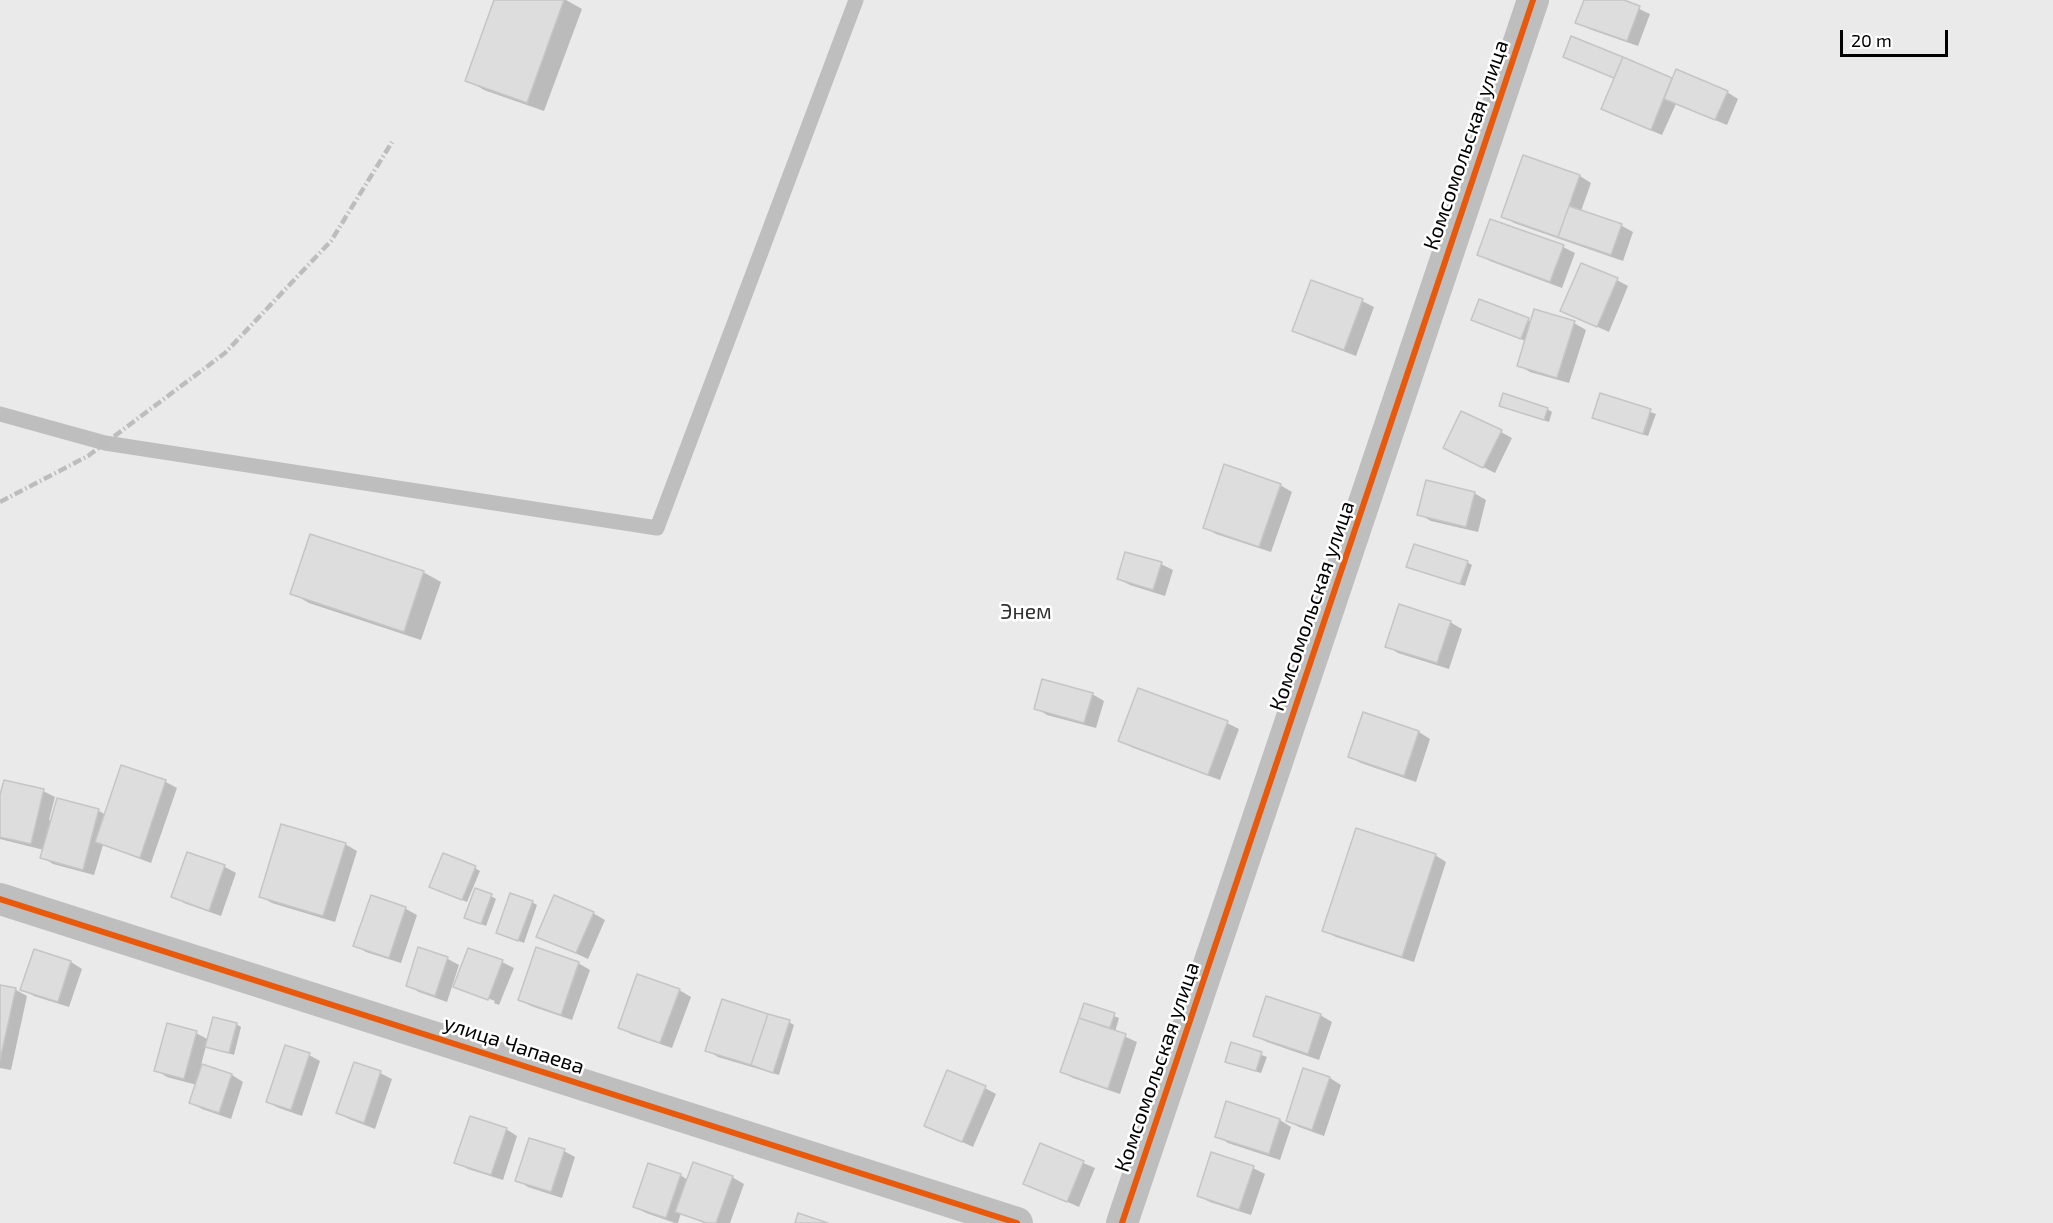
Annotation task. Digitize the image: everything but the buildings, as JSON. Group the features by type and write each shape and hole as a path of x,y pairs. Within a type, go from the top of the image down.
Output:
{"street":[{"name":"Комсомольская улица","path":"1122,1223 1533,0"},
{"name":"улица Чапаева","path":"0,899 1017,1223"}],"lane":[{"path":"0,414 105,443 657,528 856,0"}],"green space":[{"name":"Энем","path":"0,0 2053,0 2053,1223 0,1223"}],"railway":[{"path":"0,502 88,456 225,353 331,241 392,142"}],"cycle path":[{"path":"1122,1223 1533,0"},
{"path":"0,899 1017,1223"}]}
